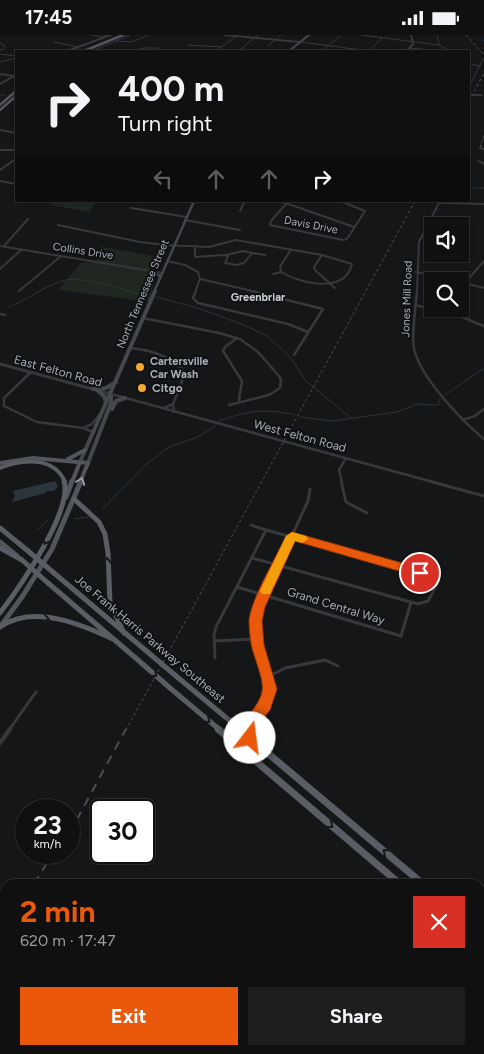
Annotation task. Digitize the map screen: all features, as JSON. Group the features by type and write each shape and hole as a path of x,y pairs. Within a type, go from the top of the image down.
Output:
{"highway":[{"path":"0,468 27,461 51,466 63,477 66,497 40,552 21,584 1,612"},
{"path":"74,499 98,521 104,531 110,603 124,633"},
{"name":"Joe Frank Harris Parkway Southeast","path":"0,528 417,879"},
{"path":"0,548 17,556"},
{"name":"Joe Frank Harris Parkway Southeast","path":"17,556 394,879"},
{"path":"1,625 15,619 35,617 81,627 115,640"}],"main road":[{"path":"81,50 116,35"},
{"path":"86,50 123,35"},
{"path":"290,50 309,35"},
{"path":"0,107 15,95"},
{"path":"0,107 4,106 15,95"},
{"name":"North Tennessee Street","path":"80,462 194,202"},
{"path":"153,271 162,275"},
{"path":"95,390 106,388 117,381"},
{"path":"95,390 104,396 106,402"},
{"name":"North Tennessee Street","path":"1,625 25,592 52,549 101,430 111,403 111,394"},
{"path":"101,430 115,402 125,398"},
{"path":"64,459 75,457 85,450"},
{"path":"0,463 29,457 64,459 88,463"},
{"path":"66,497 80,462"},
{"name":"Joe Frank Harris Parkway Southeast","path":"0,541 17,556"}],"street":[{"path":"92,35 101,37"},
{"path":"94,40 106,35"},
{"path":"70,50 110,35"},
{"path":"94,50 130,35"},
{"path":"114,41 132,42 149,35"},
{"path":"225,35 275,39 353,50"},
{"path":"240,49 258,35"},
{"path":"268,46 281,35"},
{"path":"323,50 341,35"},
{"path":"361,35 439,45 448,50"},
{"path":"411,35 413,41 410,48 431,50"},
{"path":"437,35 439,45"},
{"path":"217,50 237,36"},
{"path":"363,39 366,36"},
{"path":"370,50 382,38"},
{"path":"54,42 79,47"},
{"path":"0,43 4,45 4,49 0,50"},
{"path":"191,46 188,45 222,47"},
{"path":"139,50 158,48"},
{"path":"240,49 248,50"},
{"path":"0,54 15,57"},
{"path":"0,62 15,57"},
{"path":"470,84 483,59"},
{"path":"470,64 480,66"},
{"path":"0,74 15,76"},
{"path":"0,84 15,76"},
{"path":"0,130 15,133"},
{"path":"484,137 480,148 484,149"},
{"path":"0,150 15,150"},
{"path":"0,170 15,160"},
{"path":"479,161 484,164"},
{"path":"0,181 15,184"},
{"path":"240,211 244,202"},
{"path":"282,202 354,227"},
{"name":"Davis Drive","path":"286,204 270,221 270,225 341,240 346,239 365,211 342,202"},
{"path":"440,202 484,204"},
{"name":"Jones Mill Road","path":"440,202 419,242 416,272 414,345 416,355 435,387 462,420 484,439"},
{"path":"131,208 240,229"},
{"path":"2,246 28,219"},
{"path":"58,225 146,243 174,246 209,247 236,240 290,251 322,255 352,264 352,269 347,276 320,285 294,279 281,272 273,274"},
{"name":"Collins Drive","path":"2,246 153,271"},
{"path":"195,246 195,257 206,258 213,254 226,255 243,251 266,255"},
{"path":"0,269 21,250"},
{"path":"281,272 280,267 290,251"},
{"path":"226,255 228,256 225,263 237,265 248,260 252,253"},
{"path":"322,255 314,267 315,270 335,288"},
{"path":"20,291 46,271 61,256"},
{"path":"167,261 195,269 200,279 193,298 198,303 288,324 308,332"},
{"path":"469,278 484,261"},
{"path":"416,272 424,274"},
{"path":"200,279 320,307 322,309 294,355"},
{"path":"469,284 484,288"},
{"path":"415,305 456,315 484,326"},
{"path":"0,314 5,315"},
{"path":"143,318 161,319 188,327 212,329 237,337 259,351 279,376 281,384 278,390 268,396 240,400 229,405"},
{"path":"237,337 223,351 242,381 243,385 238,393 240,400"},
{"path":"131,348 155,354 175,361 180,365 183,374 173,404 175,412"},
{"name":"East Felton Road","path":"0,365 111,394"},
{"path":"31,372 4,398 4,406 37,422 83,428 93,432"},
{"name":"West Felton Road","path":"111,394 484,496"},
{"path":"162,409 173,404"},
{"path":"462,420 475,416 484,409"},
{"path":"83,428 92,424 102,410"},
{"path":"346,458 339,470 346,502 367,513"},
{"path":"250,738 248,729 262,709 270,689 257,639 255,621 258,607 308,501 310,489"},
{"path":"251,525 414,570 439,581 426,603 418,604 252,558"},
{"path":"214,658 216,627 266,530"},
{"name":"Grand Central Way","path":"238,587 401,635 411,602"},
{"path":"214,641 257,639"},
{"path":"268,677 286,669 325,660 338,666"},
{"path":"0,743 2,737 36,693"},
{"path":"231,722 244,722 254,718"}],"shaded area":[{"path":"54,202 97,202 88,212 50,205"},
{"path":"99,246 164,258 155,274 150,302 58,290 82,262 94,263 104,252"},
{"path":"55,481 58,486 54,491 47,491 46,493 12,502 15,496 13,491"}],"waterway":[{"path":"0,95 6,95"},
{"path":"470,188 484,188"},
{"path":"9,307 55,284 70,279 92,281 149,297"},
{"path":"156,297 198,308 244,325 267,336 291,358 306,381 351,418"},
{"path":"445,395 484,368"},
{"path":"300,417 332,421 397,412 418,404 438,405 440,399"},
{"path":"219,421 238,415 266,411 295,415"},
{"path":"102,510 145,465 169,447 198,437 216,425"},
{"path":"74,519 88,517"},
{"path":"37,530 48,520"}],"railway":[{"path":"466,35 484,55"},
{"path":"470,99 484,73"},
{"path":"126,730 414,202"},
{"path":"80,814 126,729"},
{"path":"37,879 46,864"}],"slow traffic":[{"path":"266,591 292,536 302,539"}],"place":[{"name":"Cartersville Car Wash","path":"140,367"},
{"name":"Citgo","path":"142,388"}],"district":[{"name":"Greenbriar","path":"258,297"}],"route":[{"path":"250,738 248,729 250,724 265,705 270,689 258,645 255,621 258,607 292,536 420,573"}]}
